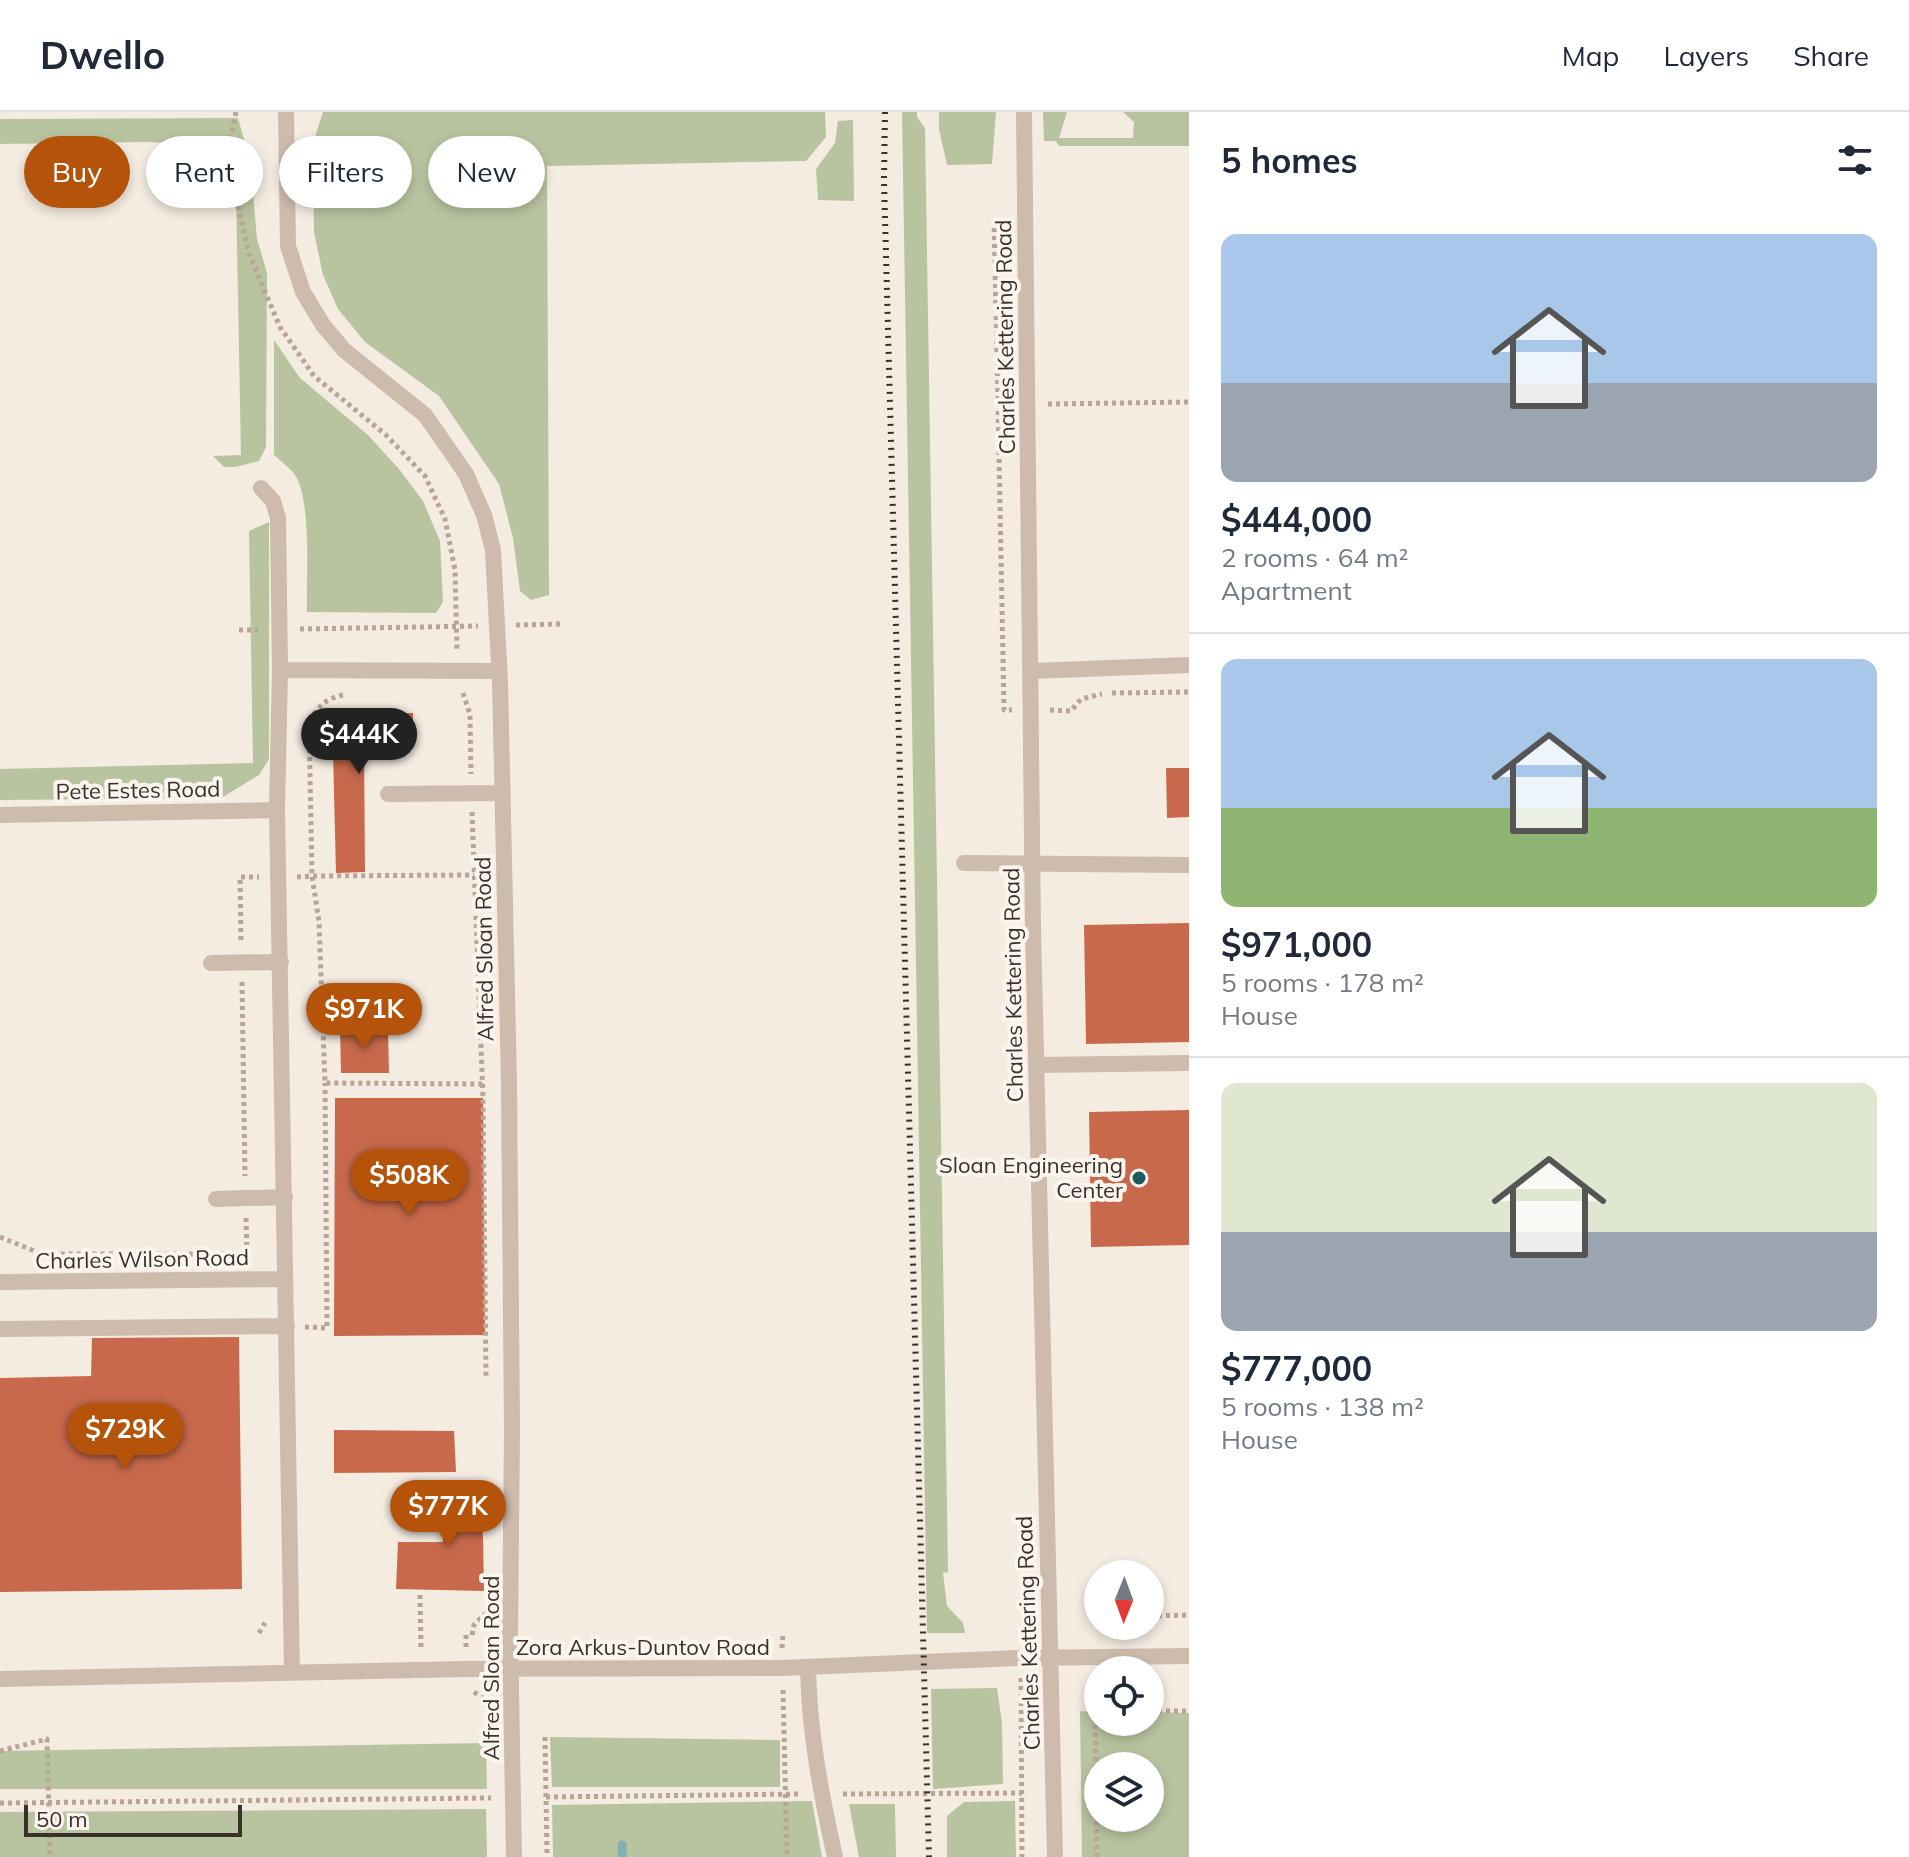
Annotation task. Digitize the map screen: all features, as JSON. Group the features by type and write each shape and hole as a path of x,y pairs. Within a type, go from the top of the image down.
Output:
{"lane":[{"name":"Alfred Sloan Road","path":"286,112 288,246 303,292 323,325 344,350 425,415 466,474 484,515 493,550 498,626 509,1083 514,1857"},
{"name":"Charles Kettering Road","path":"1024,112 1036,1065 1055,1857"},
{"path":"261,488 273,501 278,518 280,670 277,810 292,1673"},
{"path":"1032,671 1189,665"},
{"path":"280,670 499,671"},
{"path":"388,794 502,793"},
{"name":"Pete Estes Road","path":"0,815 277,810"},
{"path":"964,863 1189,865"},
{"path":"211,963 281,962"},
{"path":"1036,1065 1189,1063"},
{"path":"216,1199 285,1197"},
{"name":"Charles Wilson Road","path":"0,1282 285,1279"},
{"path":"0,1329 287,1326"},
{"name":"Zora Arkus-Duntov Road","path":"0,1679 421,1670 781,1668 1052,1657 1189,1656"},
{"path":"808,1667 809,1714 835,1857"}],"path":[{"path":"236,112 227,158 249,254 280,327 314,376 386,435 425,476 445,519 455,570 457,671 470,714 482,1084 486,1381"},
{"path":"239,630 560,624"},
{"path":"287,1326 327,1328 325,1083 319,922 312,876"},
{"path":"247,1254 240,877 253,878"},
{"path":"325,1083 509,1083"},
{"path":"420,1595 421,1670"},
{"path":"472,1635 474,1625 487,1613 489,1604"},
{"path":"1164,1616 1189,1615"},
{"path":"783,1634 781,1668 787,1857"},
{"path":"1020,1658 1022,1857"},
{"path":"1164,1711 1189,1711"},
{"path":"1095,1736 1097,1857"},
{"path":"545,1737 547,1857"},
{"path":"0,1751 47,1739 50,1857"},
{"path":"546,1797 1022,1793"},
{"path":"0,1803 496,1798"}],"green space":[{"path":"323,112 825,112 826,137 806,161 547,166 549,595 531,600 520,591 513,538 499,484 439,396 365,342 338,309 323,275 314,232 314,208 412,208 412,136 315,136"},
{"path":"902,112 917,112 925,128 948,1572 943,1573 947,1606 963,1623 965,1633 927,1633"},
{"path":"939,112 996,112 992,164 947,165 939,129"},
{"path":"1043,112 1067,112 1059,138 1133,138 1134,122 1123,112 1189,112 1189,146 1059,146 1056,141 1044,141"},
{"path":"238,118 243,136 146,136 146,142 130,142 130,136 24,136 24,144 0,144 0,119"},
{"path":"853,120 854,201 818,200 816,169 835,143 838,121"},
{"path":"236,208 254,208 257,239 267,273 266,447 259,461 235,467 224,467 213,456 241,455"},
{"path":"274,340 300,378 368,435 423,501 440,541 443,602 436,613 307,612 307,529 303,497 295,475 274,455"},
{"path":"269,522 269,759 259,775 221,798 0,800 0,769 253,763 249,531"},
{"path":"997,1688 1002,1723 1003,1784 933,1789 931,1689"},
{"path":"1080,1711 1084,1711 1084,1736 1164,1736 1164,1712 1189,1713 1189,1857 1082,1857"},
{"path":"550,1737 780,1740 780,1787 552,1787"},
{"path":"486,1743 487,1789 0,1789 0,1751"},
{"path":"812,1801 822,1857 553,1857 552,1805"},
{"path":"1015,1801 1016,1857 947,1857 947,1816 964,1802"},
{"path":"849,1804 895,1804 896,1857 859,1857"},
{"path":"486,1809 487,1857 0,1857 0,1812"}],"building":[{"path":"332,713 413,713 413,744 364,745 365,872 336,873"},
{"path":"1166,768 1189,768 1189,817 1167,818"},
{"path":"1189,923 1189,1042 1086,1044 1084,925"},
{"path":"340,1029 388,1030 389,1073 341,1073"},
{"path":"335,1098 483,1098 485,1335 334,1336"},
{"name":"Sloan Engineering Center","path":"1189,1110 1189,1245 1091,1247 1089,1112"},
{"path":"239,1337 242,1589 0,1592 0,1378 91,1376 92,1338"},
{"path":"334,1430 454,1431 456,1472 334,1473"},
{"path":"441,1486 482,1486 484,1591 396,1589 398,1542 443,1542"}],"waterway":[{"path":"622,1845 622,1857"}],"railway":[{"path":"885,112 884,180 929,1857"}],"place":[{"name":"Sloan Engineering Center","path":"1139,1178"}]}
